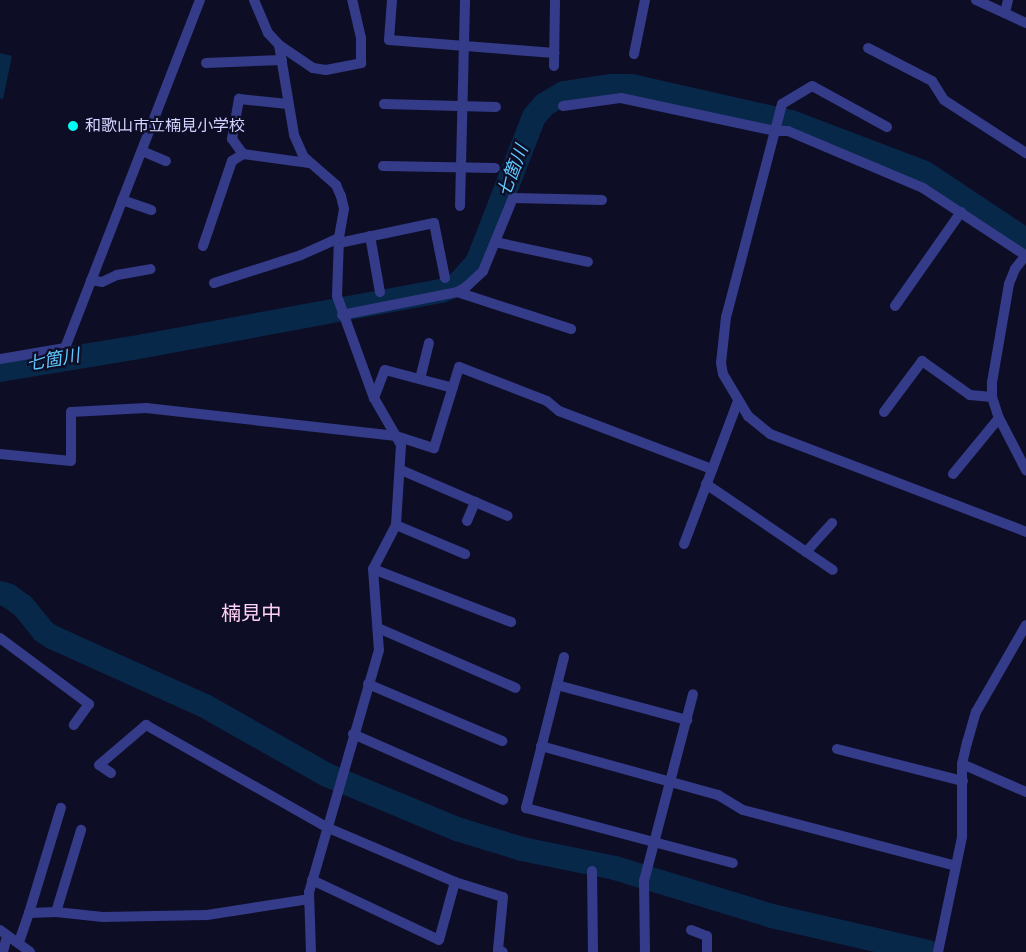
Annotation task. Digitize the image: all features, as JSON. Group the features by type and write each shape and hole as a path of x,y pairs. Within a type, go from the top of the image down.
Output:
{"street":[{"path":"0,358 65,348 200,0"},
{"path":"254,0 268,33 279,45 313,68 326,70 361,63 361,38 352,0"},
{"path":"392,0 390,40 554,53"},
{"path":"460,206 465,0"},
{"path":"554,66 555,0"},
{"path":"634,54 645,0"},
{"path":"976,0 1026,23"},
{"path":"1005,13 1008,0"},
{"path":"279,45 294,135 309,163 336,185 344,209 339,240 340,310 374,398 401,445 396,525 373,569 379,650 312,880 309,899 311,952"},
{"path":"868,48 932,81 944,100 1026,153"},
{"path":"206,63 282,60"},
{"path":"887,127 812,86 782,104 726,317 721,363 723,374 748,416 770,434 1026,532"},
{"path":"563,106 621,98 777,122 788,131 923,188 1026,255 1015,269 1009,285 992,382 992,396 999,418 1026,470"},
{"path":"243,154 232,139 239,99 288,104"},
{"path":"384,104 496,107"},
{"path":"142,151 166,161"},
{"path":"203,246 232,161 243,154 309,163"},
{"path":"383,166 495,168"},
{"path":"457,292 483,271 513,198 602,200"},
{"path":"122,200 151,210"},
{"path":"895,306 962,212"},
{"path":"214,283 302,255 339,240 434,223 445,278"},
{"path":"370,236 380,292"},
{"path":"495,242 588,262"},
{"path":"91,280 102,282 117,275 150,269"},
{"path":"340,310 457,292 571,329"},
{"path":"420,379 429,344"},
{"path":"884,412 922,361 970,395 992,396"},
{"path":"0,454 71,461 71,412 146,408 396,436 434,448 459,367 547,401 559,411 712,469"},
{"path":"374,398 386,370 453,388"},
{"path":"684,544 738,401"},
{"path":"953,474 999,418"},
{"path":"401,470 508,516"},
{"path":"706,484 833,570"},
{"path":"467,521 475,502"},
{"path":"806,552 832,523"},
{"path":"396,525 465,554"},
{"path":"373,569 511,622"},
{"path":"378,628 516,688"},
{"path":"938,951 962,837 962,764 976,712 1025,631"},
{"path":"0,638 89,704 74,725"},
{"path":"564,657 526,808 733,863"},
{"path":"369,684 502,741"},
{"path":"557,685 687,720"},
{"path":"645,952 646,875 693,694"},
{"path":"111,773 99,765 146,725 327,827 454,882 503,897 498,950 503,952"},
{"path":"353,734 503,800"},
{"path":"541,746 718,795 743,810 956,866"},
{"path":"837,749 963,781"},
{"path":"962,764 1026,792"},
{"path":"19,942 60,808"},
{"path":"56,912 81,830"},
{"path":"592,871 593,952"},
{"path":"312,880 439,940 454,882"},
{"path":"29,913 56,912 103,917 207,915 309,899"},
{"path":"691,930 706,936 707,952"},
{"path":"3,952 4,933 30,952"}],"water":[{"path":"0,53 12,56 3,99 0,98"}],"waterway":[{"name":"七箇川","path":"0,370 441,291 457,285 477,263 534,117 544,105 564,93 611,86 631,86 791,122 925,173 1026,240"},
{"path":"0,593 9,596 23,606 43,631 52,637 205,706 327,775 457,829 522,849 615,868 772,916 928,952"}],"place":[{"name":"和歌山市立楠見小学校","path":"73,126"}],"district":[{"name":"楠見中","path":"251,613"}]}
